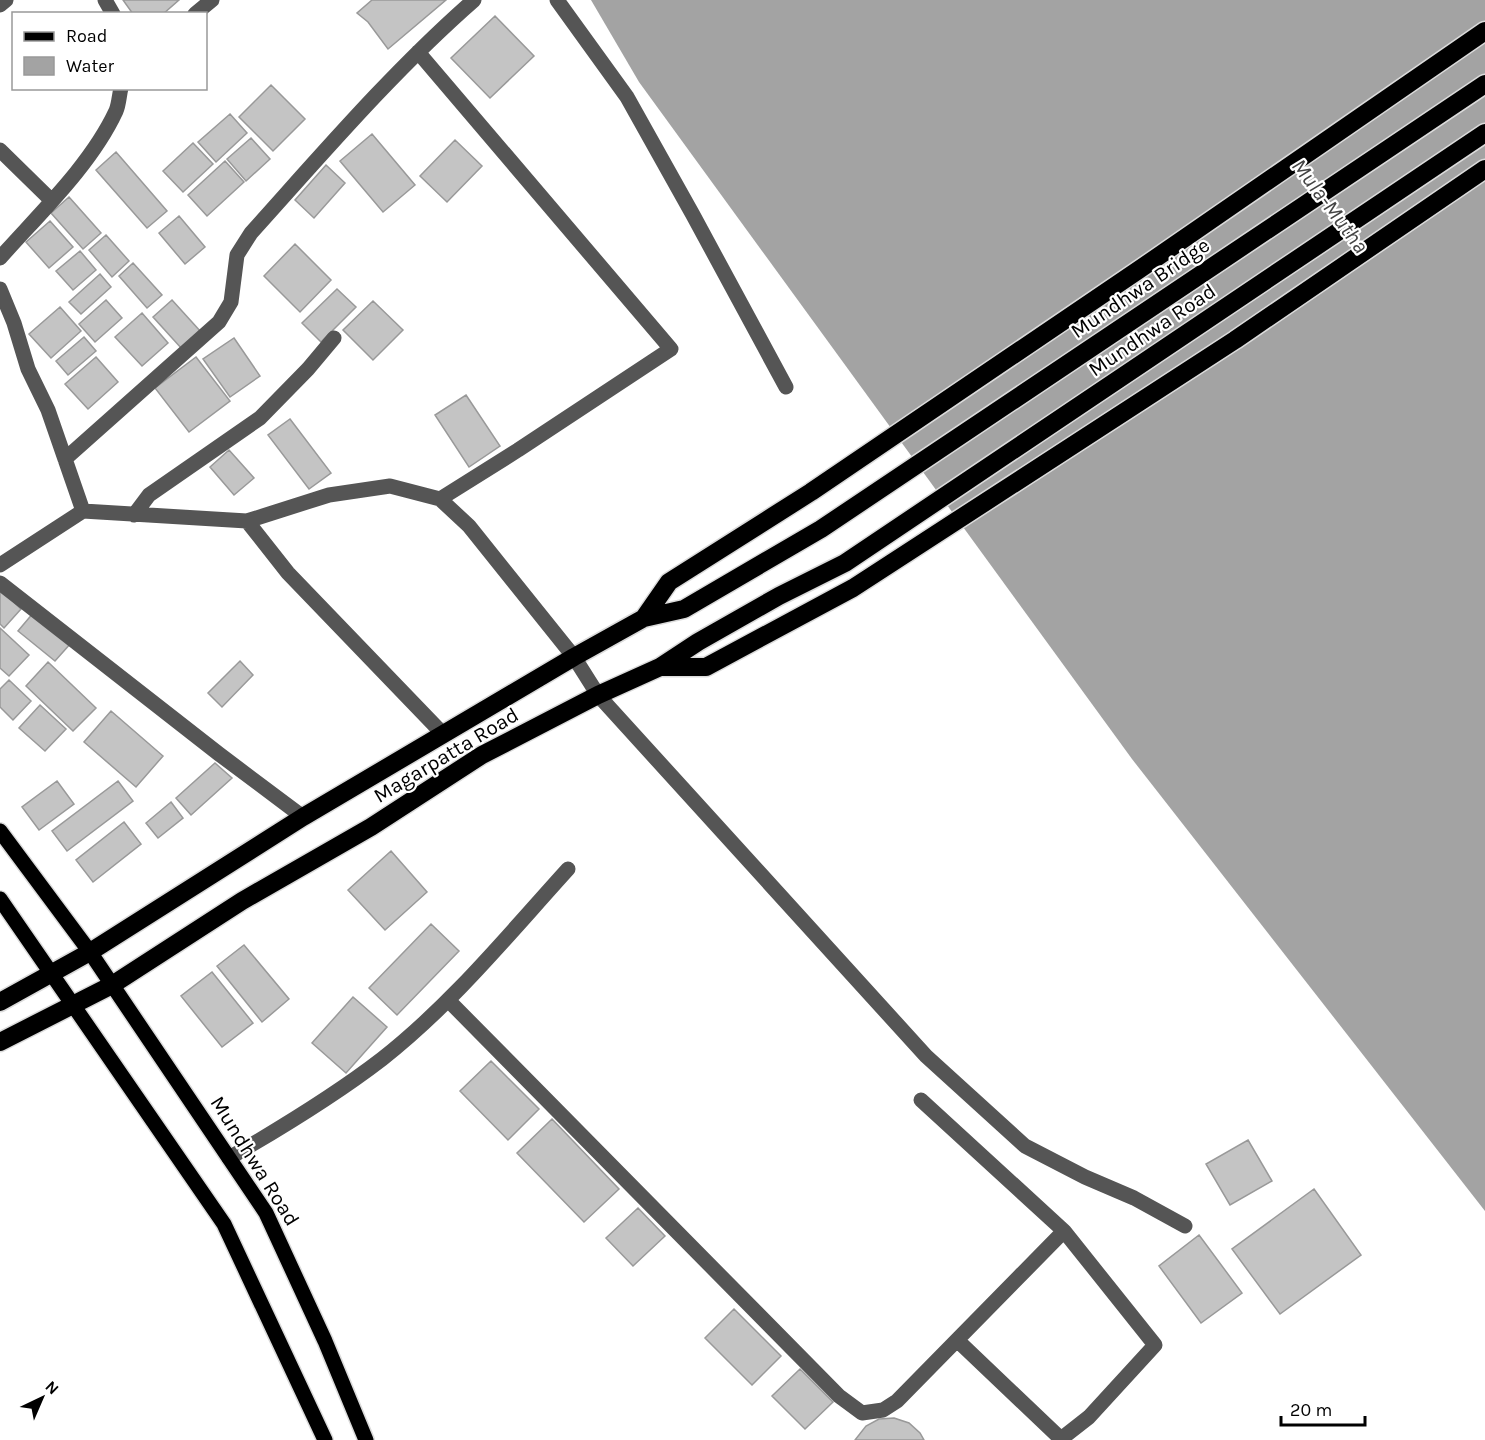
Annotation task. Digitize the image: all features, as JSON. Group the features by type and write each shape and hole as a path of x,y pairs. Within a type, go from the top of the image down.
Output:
{"highway":[{"path":"574,657 644,618 669,582 811,492 1485,31"},
{"name":"Mundhwa Bridge","path":"644,618 684,609 820,529 1485,84"},
{"name":"Mundhwa Road","path":"844,563 1485,133"},
{"path":"660,667 706,667 853,588 1234,340 1485,169"},
{"name":"Magarpatta Road","path":"112,985 242,901 371,827 482,755 598,695 660,667 698,642 844,563"},
{"name":"Magarpatta Road","path":"90,952 303,816 574,657"},
{"path":"0,1002 90,952"},
{"path":"0,1042 112,985"}],"main road":[{"name":"Mundhwa Road","path":"0,831 90,952 266,1213 325,1341 366,1440"},
{"path":"0,899 224,1224 325,1440"}],"street":[{"path":"0,5 6,0"},
{"path":"197,12 212,0"},
{"path":"65,459 219,322 231,302 237,255 250,233 418,52 474,0"},
{"path":"557,0 627,97 786,387"},
{"path":"418,52 671,349 440,499"},
{"path":"0,258 100,141 117,109 121,90"},
{"path":"0,150 51,200"},
{"path":"0,289 14,322 28,369 48,410 83,511"},
{"path":"134,514 149,495 260,418 308,369 334,338"},
{"path":"0,566 83,511 248,522 329,495 390,486 440,499 469,526 574,657 598,695 926,1056 1025,1146 1085,1177 1134,1198 1185,1226"},
{"path":"248,522 288,573 443,734"},
{"path":"0,583 303,816"},
{"path":"229,1158 290,1123 382,1059 448,1000 568,869"},
{"path":"448,1000 839,1396 862,1413 883,1410 897,1401 1064,1231"},
{"path":"921,1100 1064,1231 1155,1345 1089,1417 1061,1439 957,1340"}],"water":[{"name":"Mula-Mutha","path":"591,0 1485,0 1485,1211 1132,759 639,82"}],"building":[{"path":"123,0 179,0 165,12 132,12"},
{"path":"372,0 446,0 388,49 368,22 357,13"},
{"path":"495,16 534,56 490,98 451,58"},
{"path":"271,85 305,119 273,151 239,117"},
{"path":"230,114 247,133 216,162 198,142"},
{"path":"372,134 415,185 383,212 340,161"},
{"path":"251,138 270,159 246,181 227,159"},
{"path":"455,140 482,166 447,202 420,176"},
{"path":"193,143 213,164 183,192 163,171"},
{"path":"116,152 167,211 147,228 96,170"},
{"path":"225,161 244,182 207,216 188,195"},
{"path":"326,165 345,183 314,218 295,200"},
{"path":"69,197 101,233 83,249 51,213"},
{"path":"179,216 205,247 185,264 159,233"},
{"path":"50,221 73,247 49,268 26,242"},
{"path":"106,235 129,261 112,277 89,250"},
{"path":"295,244 331,280 300,312 264,276"},
{"path":"80,251 96,270 73,290 56,271"},
{"path":"133,263 162,295 147,308 119,276"},
{"path":"100,274 111,287 81,314 69,302"},
{"path":"337,289 356,307 321,342 302,323"},
{"path":"106,300 122,318 95,342 79,324"},
{"path":"172,300 201,332 182,349 153,317"},
{"path":"373,301 403,330 373,360 343,330"},
{"path":"60,307 81,331 51,358 29,334"},
{"path":"142,313 168,343 142,366 115,337"},
{"path":"84,337 96,351 68,375 56,361"},
{"path":"234,338 260,376 230,397 203,359"},
{"path":"96,357 118,382 88,409 65,384"},
{"path":"196,357 230,401 189,432 155,388"},
{"path":"466,395 500,446 469,467 435,415"},
{"path":"290,419 331,473 309,489 268,435"},
{"path":"229,450 254,478 234,495 210,467"},
{"path":"0,589 21,609 4,628 0,624"},
{"path":"34,612 71,643 55,661 18,631"},
{"path":"0,628 29,655 9,676 0,668"},
{"path":"240,661 253,675 222,707 208,693"},
{"path":"48,662 96,708 73,731 26,686"},
{"path":"9,680 31,701 13,720 0,707 0,689"},
{"path":"40,705 66,729 45,751 19,728"},
{"path":"111,711 163,756 136,787 84,742"},
{"path":"215,763 232,778 191,815 176,798"},
{"path":"57,781 74,804 39,830 22,807"},
{"path":"118,781 133,801 67,851 52,831"},
{"path":"171,802 183,818 158,838 146,823"},
{"path":"124,822 141,844 93,882 76,860"},
{"path":"391,851 427,892 385,930 348,890"},
{"path":"431,924 459,951 397,1015 369,988"},
{"path":"244,945 289,999 262,1022 217,966"},
{"path":"212,972 253,1023 222,1047 181,996"},
{"path":"353,997 387,1027 346,1073 312,1043"},
{"path":"491,1061 539,1109 508,1140 460,1091"},
{"path":"552,1119 619,1189 584,1222 517,1153"},
{"path":"1248,1140 1272,1181 1230,1205 1206,1164"},
{"path":"1314,1189 1361,1255 1280,1314 1232,1249"},
{"path":"638,1208 665,1236 633,1266 606,1238"},
{"path":"1199,1235 1242,1293 1201,1323 1159,1266"},
{"path":"734,1309 781,1356 752,1385 705,1338"},
{"path":"800,1369 833,1402 805,1429 772,1396"},
{"path":"894,1418 909,1423 924,1440 855,1440 866,1426 879,1419"}]}
